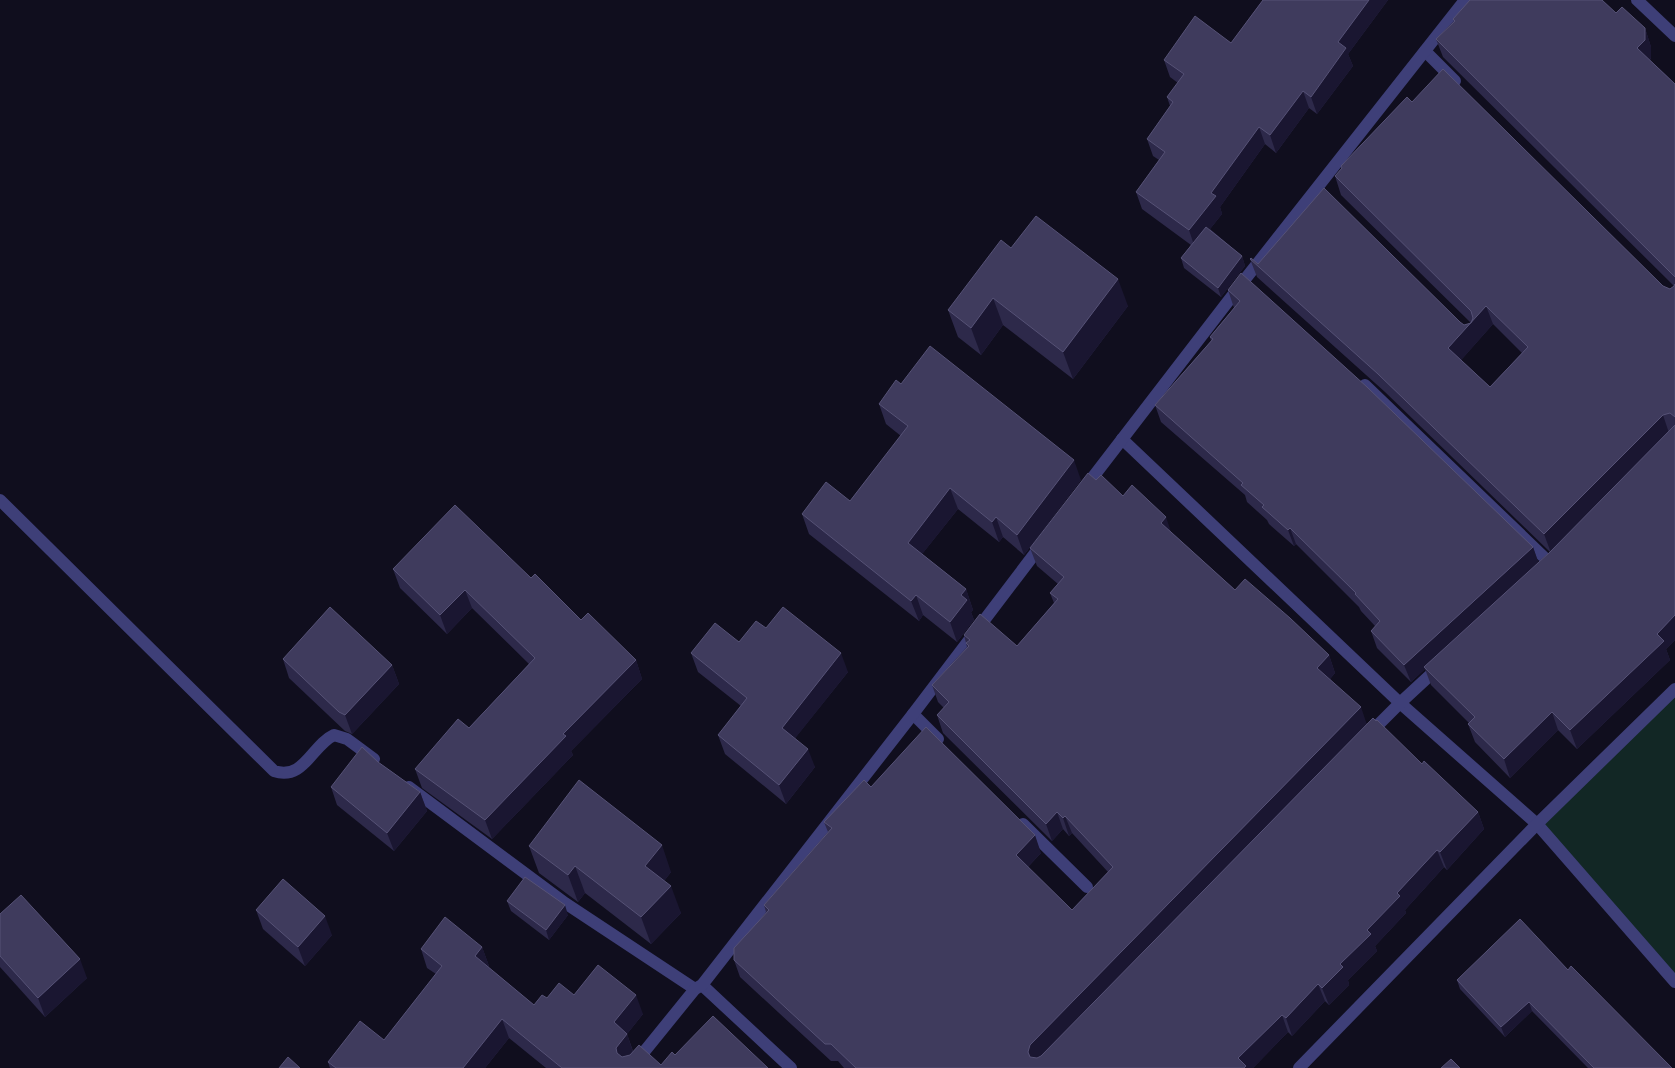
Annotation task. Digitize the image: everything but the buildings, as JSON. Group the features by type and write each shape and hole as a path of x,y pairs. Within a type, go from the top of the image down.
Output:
{"street":[{"path":"1074,502 1122,439 1323,189 1465,0"},
{"path":"1637,0 1675,36"},
{"path":"1425,51 1466,92"},
{"path":"1357,378 1551,564"},
{"path":"1122,439 1400,703 1537,824 1675,982"},
{"path":"0,500 274,771 281,773 296,771 304,765 325,739 334,735 347,739 384,768"},
{"path":"631,1068 698,987 913,714 1050,533"},
{"path":"1359,745 1450,656"},
{"path":"1299,1068 1537,824 1675,689"},
{"path":"913,714 948,749"},
{"path":"398,780 565,903 698,987 791,1068"},
{"path":"1017,818 1087,887"}],"green space":[{"path":"1675,689 1675,982 1537,824"}]}
